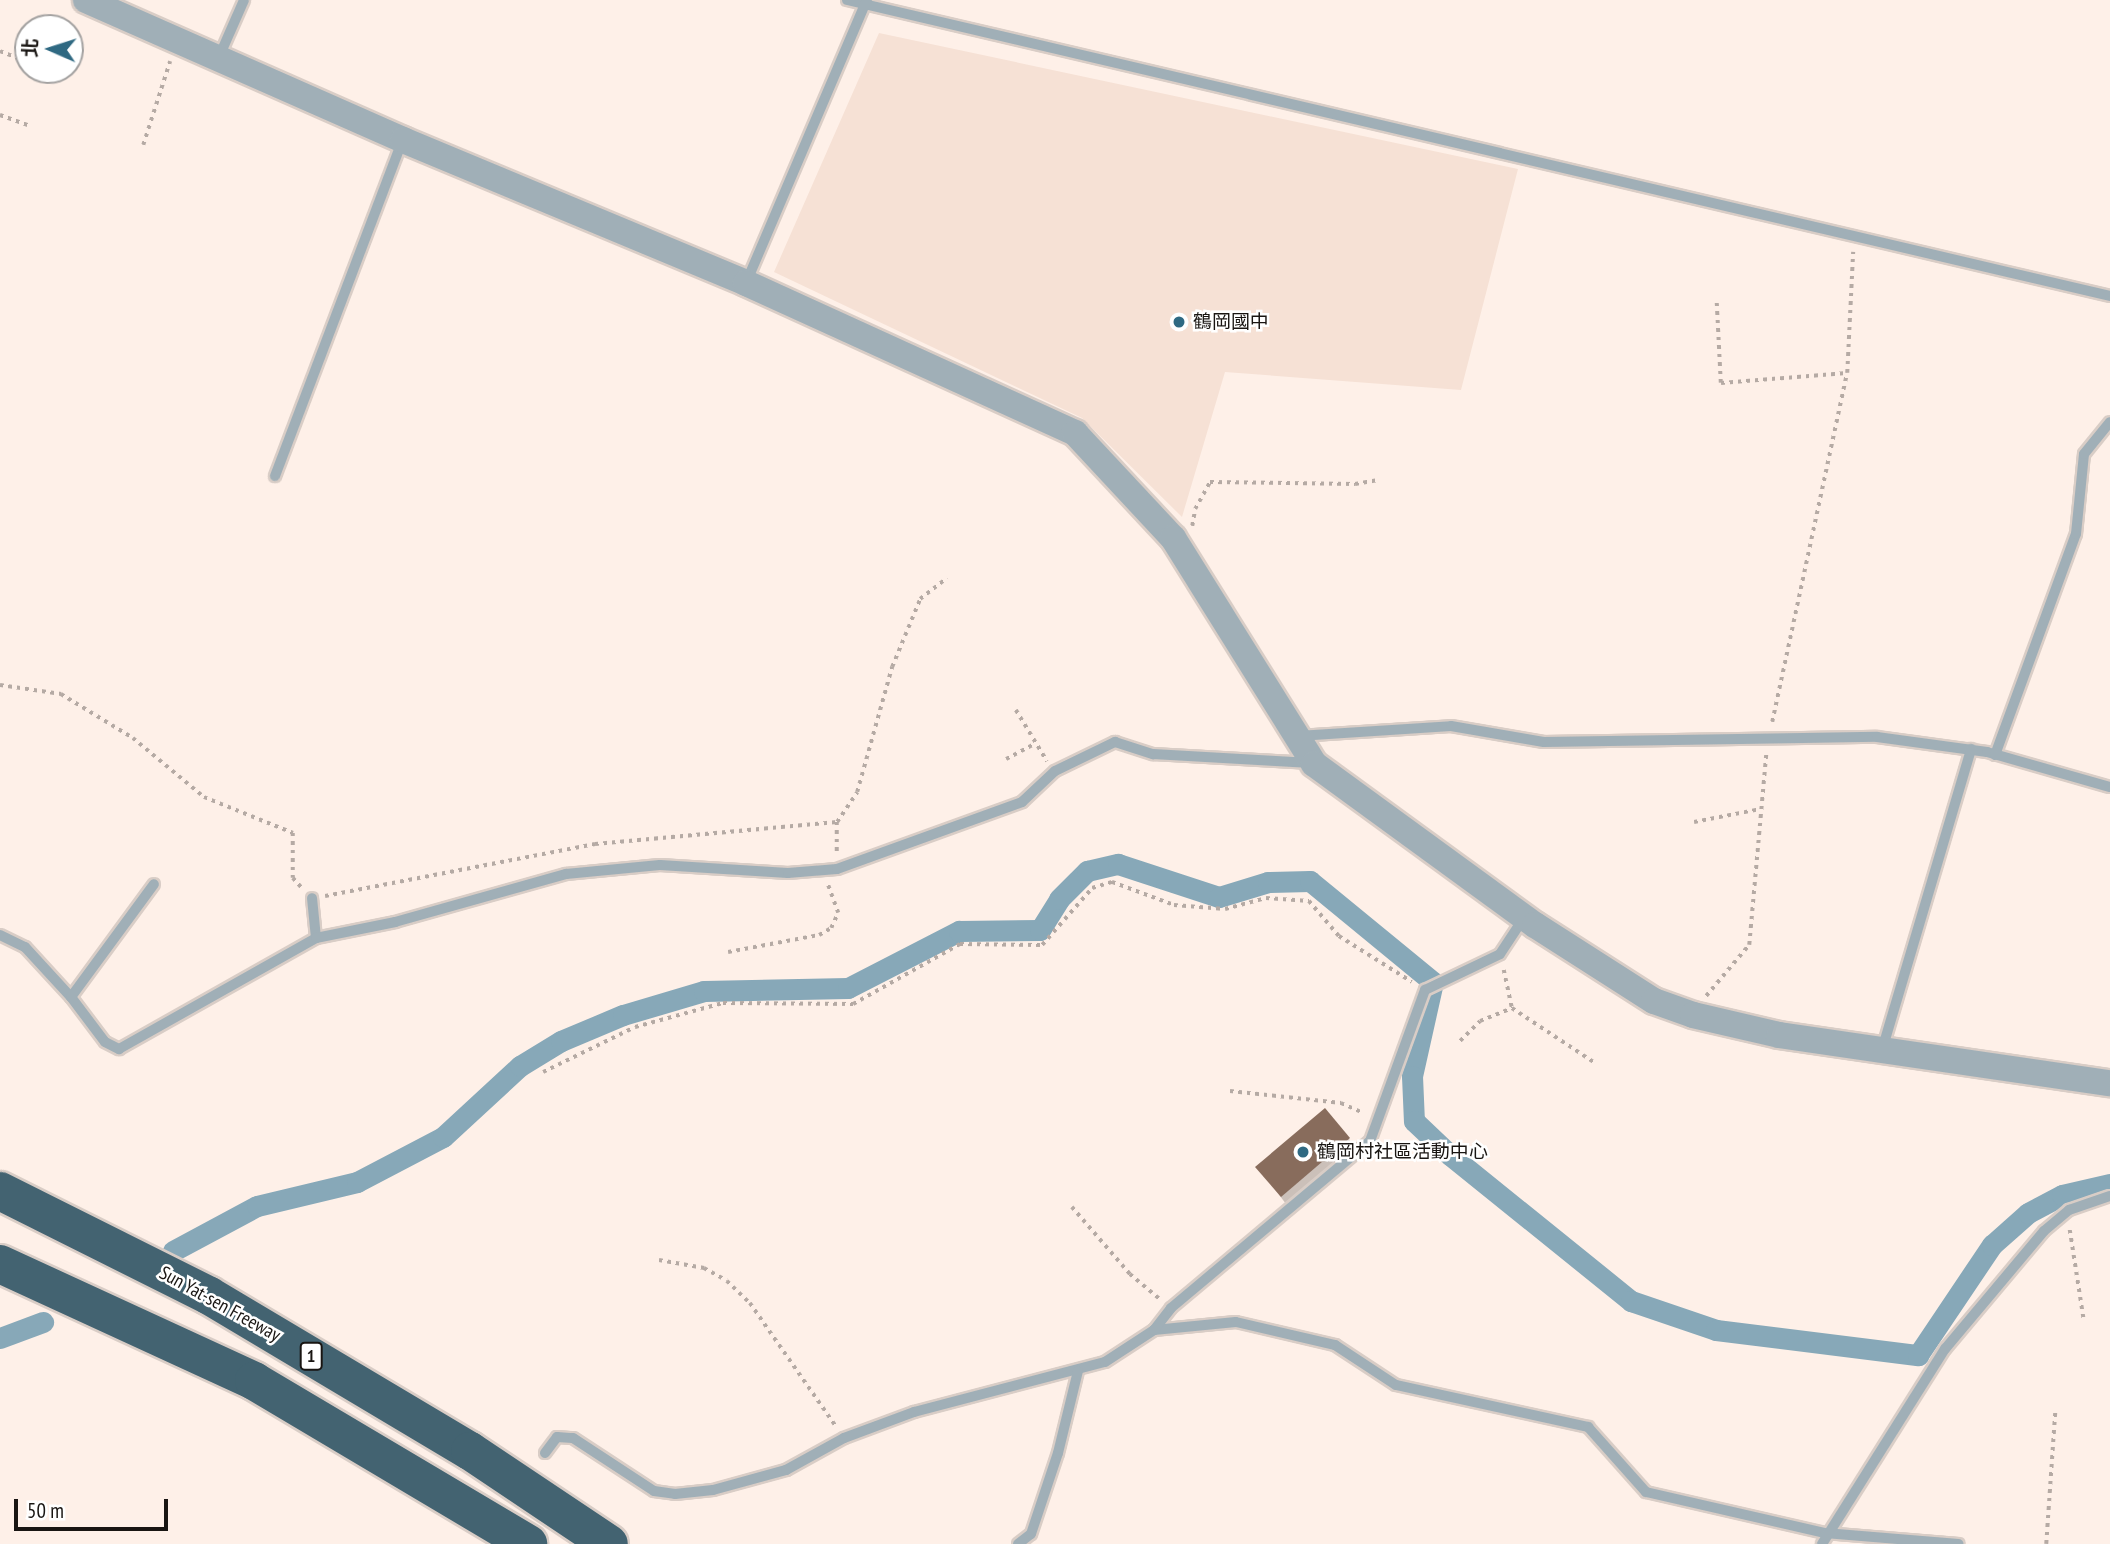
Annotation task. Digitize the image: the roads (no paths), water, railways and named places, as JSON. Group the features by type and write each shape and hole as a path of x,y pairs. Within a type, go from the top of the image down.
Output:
{"highway":[{"name":"Sun Yat-sen Freeway","path":"0,1191 208,1295 470,1451 609,1544"},
{"path":"0,1264 254,1381 528,1544"}],"street":[{"path":"86,0 402,140 746,283 1075,433 1173,538 1294,736 1314,764 1524,917 1654,1001 1693,1015 1881,1053 2110,1083"}],"lane":[{"path":"219,57 244,0"},
{"path":"847,0 866,2 2110,296"},
{"path":"746,283 866,2"},
{"path":"275,476 402,140"},
{"path":"1995,755 2076,534 2084,454 2110,422"},
{"path":"1294,736 1451,726 1544,742 1768,741 1877,737 1971,749 2110,787"},
{"path":"0,935 25,947 71,997 105,1042 119,1049 316,938 395,922 566,874 660,865 788,873 836,869 1021,802 1055,771 1115,742 1153,754 1314,764"},
{"path":"1881,1053 1971,749"},
{"path":"71,997 154,884"},
{"path":"312,898 316,938"},
{"path":"545,1453 557,1437 573,1438 654,1492 676,1494 786,1470 844,1438 914,1412 1105,1362 1154,1330 1171,1308 1370,1141 1425,990 1500,954 1524,917"},
{"path":"1824,1538 1945,1349 2044,1231 2069,1210 2110,1196"},
{"path":"1154,1330 1236,1322 1335,1345 1396,1385 1588,1427 1646,1492 1824,1538 1959,1544"},
{"path":"1018,1544 1031,1534 1058,1453 1078,1371"}],"waterway":[{"path":"173,1251 257,1206 357,1182 443,1137 520,1066 561,1041 623,1015 704,991 848,988 959,931 1040,930 1059,899 1087,871 1118,864 1219,897 1268,882 1310,881 1433,982 1412,1076 1414,1121 1450,1155 1631,1301 1716,1330 1918,1355 1992,1245 2028,1213 2062,1195 2110,1184"},
{"path":"0,1338 43,1322"}],"place":[{"name":"鶴岡國中","path":"1179,322"},
{"name":"鶴岡村社區活動中心","path":"1303,1152"}]}
